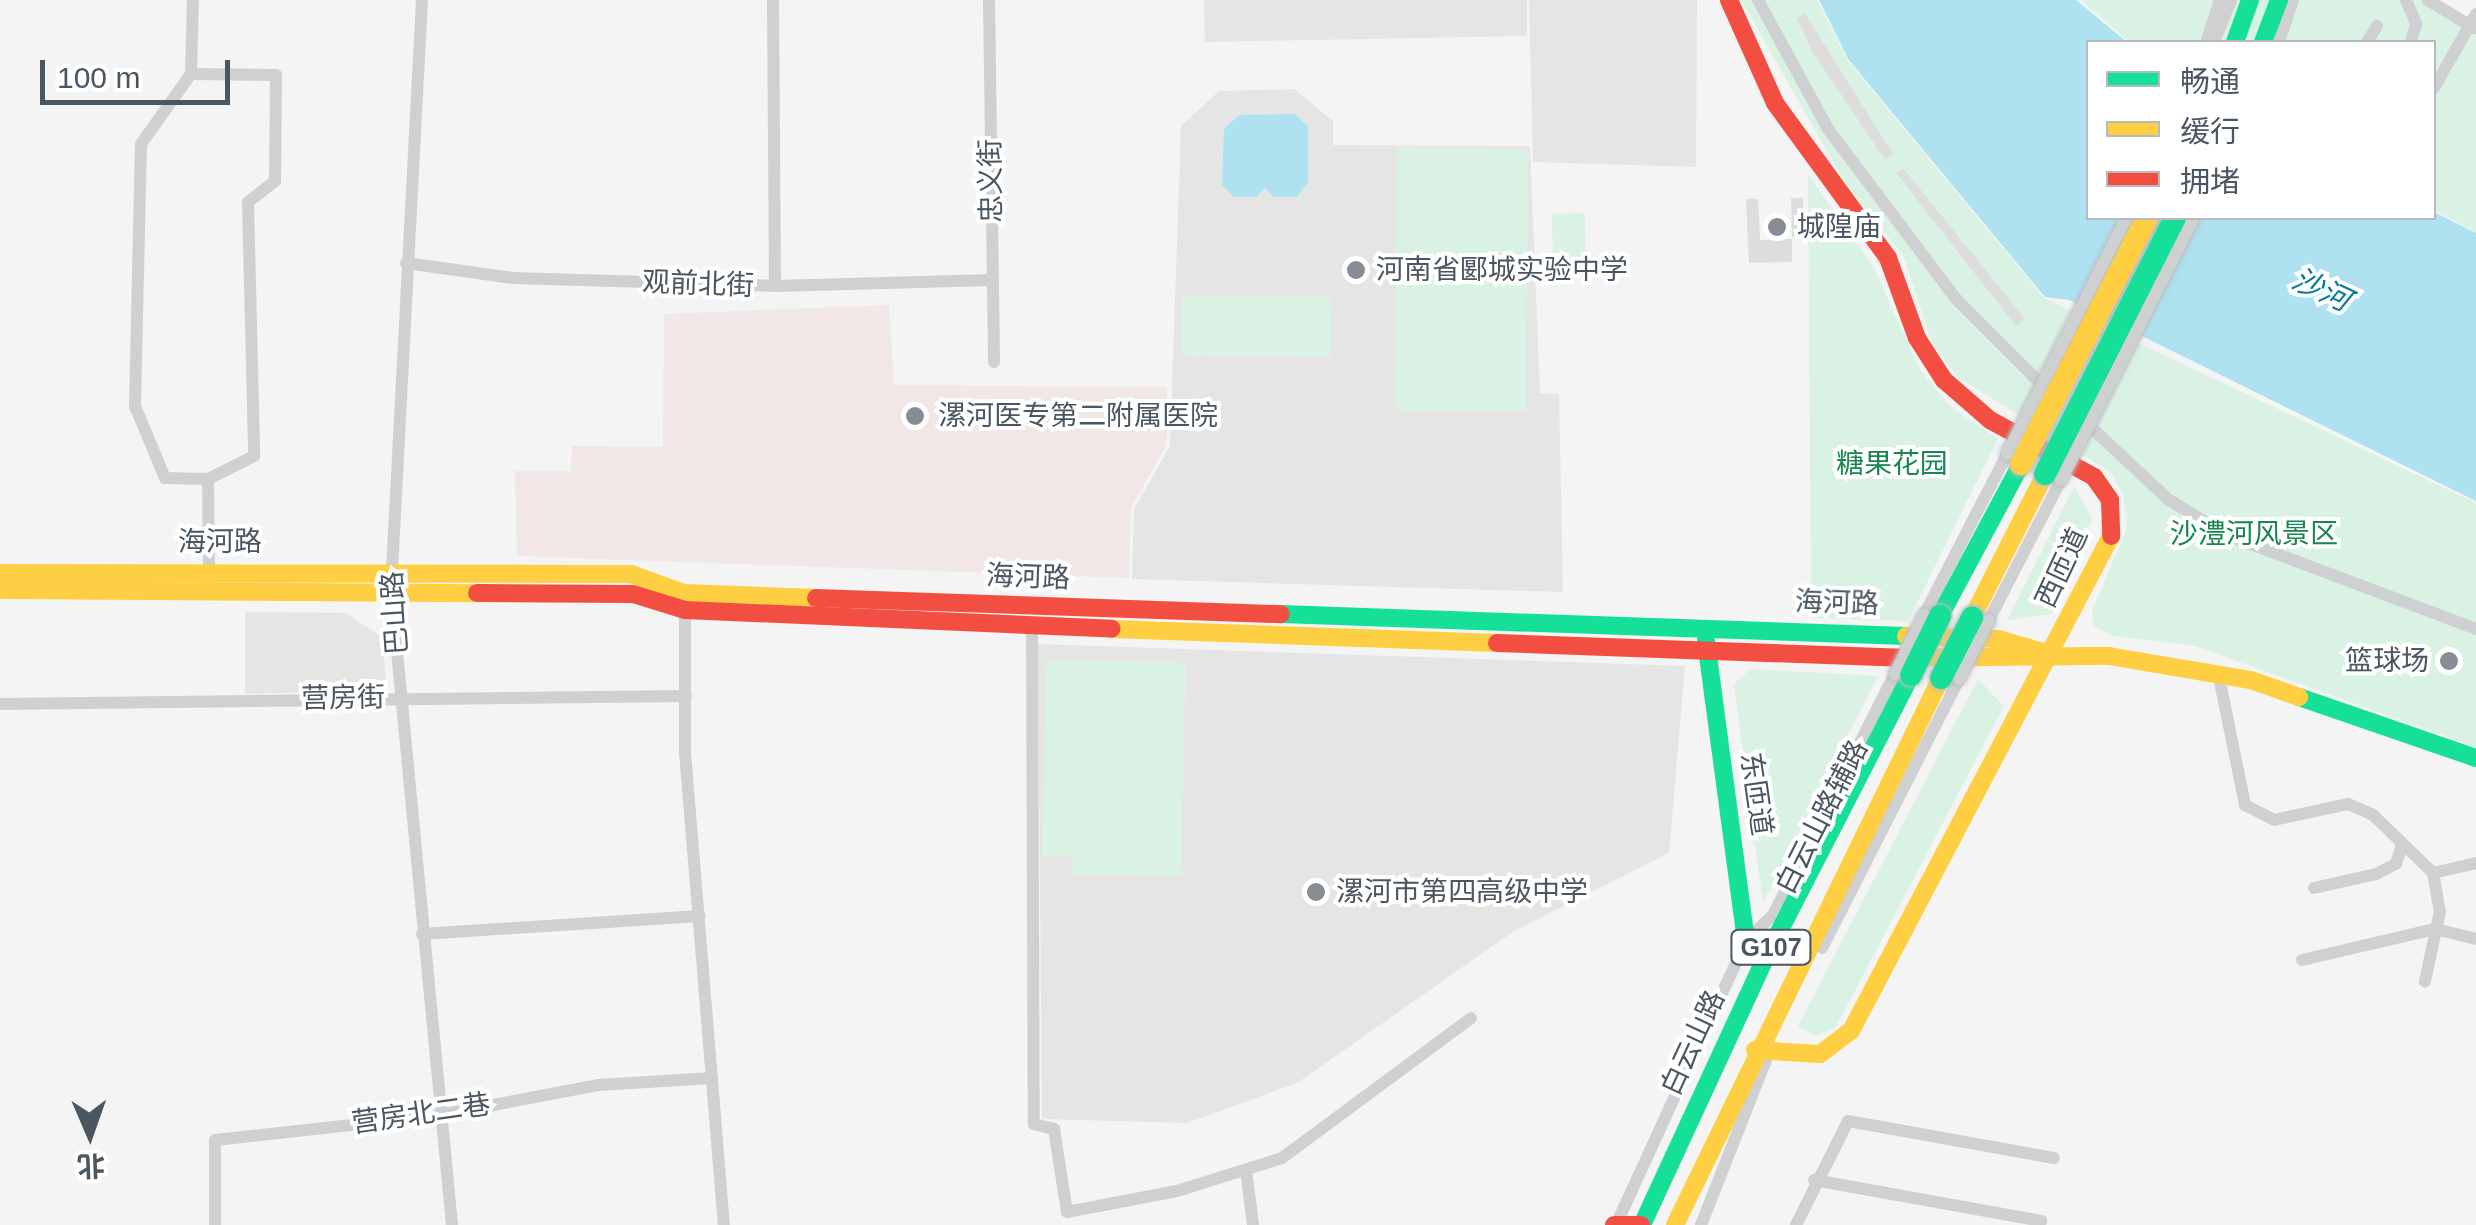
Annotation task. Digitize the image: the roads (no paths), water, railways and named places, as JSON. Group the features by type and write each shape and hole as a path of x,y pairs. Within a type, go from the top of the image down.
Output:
{"main road":[{"name":"西匝道","path":"1728,0 1775,103 1888,258 1916,338 1944,380 1990,420 2094,477 2110,500 2113,533 2053,656 1851,1031 1820,1054 1761,1053"},
{"path":"2235,40 2250,0"},
{"path":"2263,40 2278,0"},
{"name":"G107","path":"1903,674 2014,459 2146,220"},
{"name":"G107","path":"2053,477 2174,220"},
{"name":"白云山路","path":"1680,1224 1761,1053 2053,477"},
{"name":"海河路","path":"0,573 209,581 391,581 633,594 684,602 1032,626 1705,638"},
{"name":"海河路","path":"0,590 209,581"},
{"name":"海河路","path":"684,602 1705,638 1992,661 2053,656 2218,672 2476,758"},
{"name":"东匝道","path":"1705,638 1746,941"},
{"name":"白云山路","path":"1641,1225 1903,674"},
{"path":"1746,941 1764,961"},
{"path":"1616,1223 1641,1225"}],"street":[{"path":"191,74 276,75 275,181 248,202 254,456 208,479 165,478 134,406 142,144 191,74 193,0"},
{"name":"巴山路","path":"422,0 391,581 452,1225"},
{"path":"773,0 775,286"},
{"name":"忠义街","path":"988,0 994,362"},
{"path":"1758,0 1828,128 1956,299 2169,500 2229,536 2476,630"},
{"path":"2207,40 2220,0"},
{"path":"2215,40 2231,0"},
{"path":"2280,40 2293,0"},
{"path":"2406,0 2416,24 2412,40"},
{"path":"2428,0 2474,22 2436,85"},
{"path":"2369,40 2376,26"},
{"path":"2014,459 2125,220"},
{"path":"2053,477 2193,220"},
{"name":"观前北街","path":"406,262 514,278 775,286 992,280"},
{"path":"208,479 209,581"},
{"path":"684,602 698,916 724,1225"},
{"path":"1032,626 1034,1124 1054,1130 1067,1212 1282,1158 1471,1018"},
{"path":"2218,672 2246,805 2274,820 2348,804 2433,872 2435,929 2425,982"},
{"name":"白云山路辅路","path":"1616,1223 1746,941 1773,915 1903,674"},
{"name":"营房街","path":"0,704 401,696 686,696"},
{"path":"2314,888 2376,874 2396,864 2402,844"},
{"path":"2433,872 2476,863"},
{"path":"422,934 698,916"},
{"path":"2302,960 2435,929 2476,939"},
{"path":"1701,1225 1761,1053"},
{"name":"营房北二巷","path":"215,1225 215,1140 440,1115 599,1085 712,1078"},
{"path":"1796,1225 1814,1180 1848,1121 2054,1158"},
{"path":"1246,1170 1253,1225"},
{"path":"1814,1180 2041,1221"}],"water":[{"name":"沙河","path":"1819,0 2076,0 2125,40 2086,40 2086,220 2436,220 2436,213 2476,233 2476,501 2069,300 2045,297 1848,59"},
{"path":"1295,114 1308,127 1308,182 1297,197 1273,197 1265,188 1257,197 1234,197 1222,185 1224,129 1239,115"}],"place":[{"name":"城隍庙","path":"1777,227"},
{"name":"河南省郾城实验中学","path":"1356,270"},
{"name":"漯河医专第二附属医院","path":"915,416"},
{"name":"篮球场","path":"2449,661"},
{"name":"漯河市第四高级中学","path":"1316,892"}],"park label":[{"name":"糖果花园","path":"1892,464"},
{"name":"沙澧河风景区","path":"2254,534"}]}
